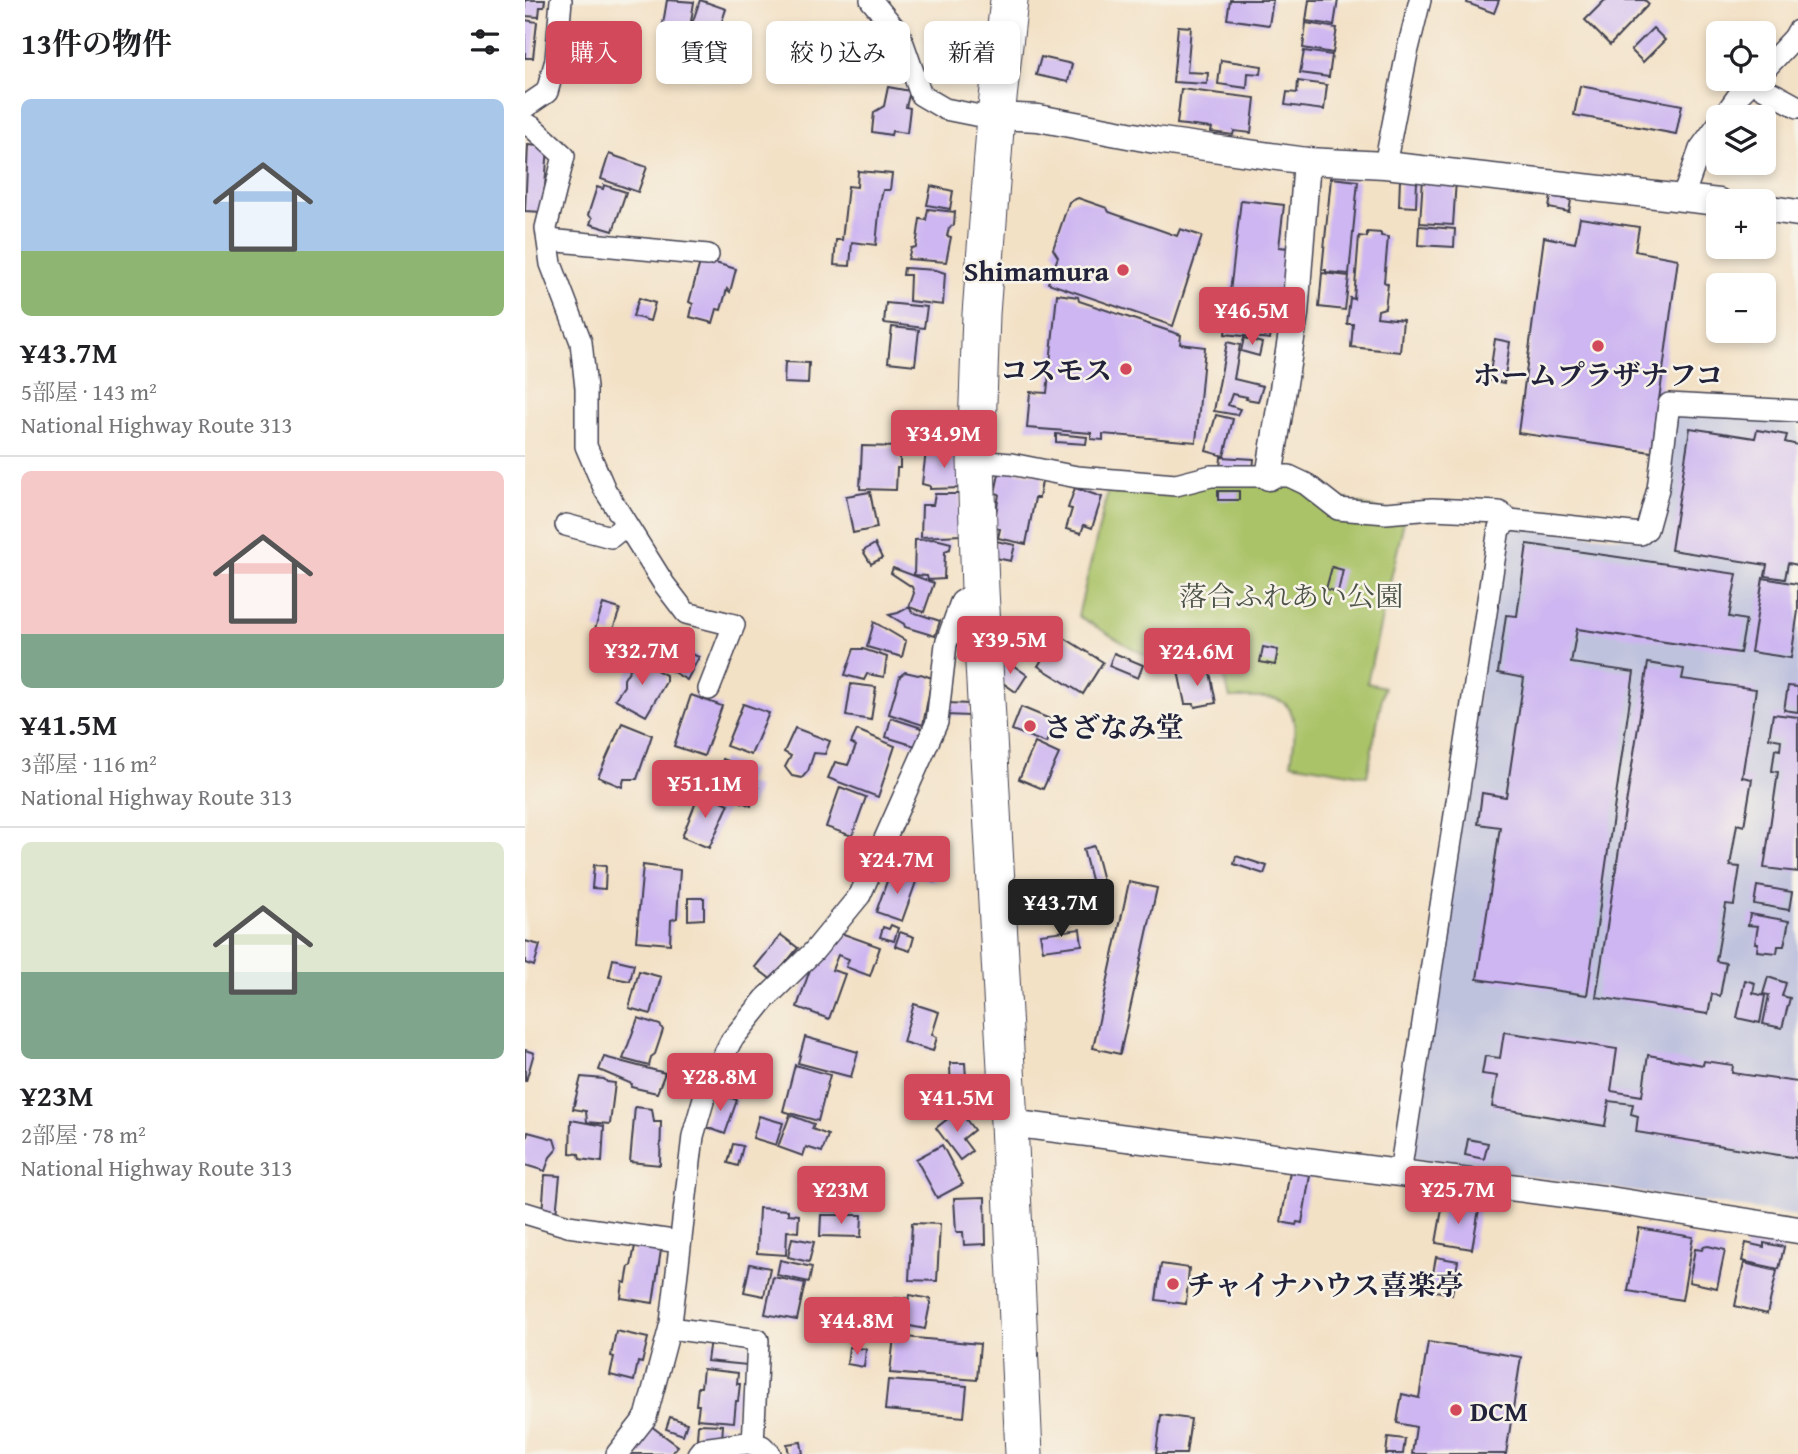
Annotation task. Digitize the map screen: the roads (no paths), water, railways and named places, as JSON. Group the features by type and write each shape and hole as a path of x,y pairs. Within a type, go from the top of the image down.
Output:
{"highway":[{"path":"1009,0 996,116 981,314 976,461 980,590 1024,1454"}],"street":[{"path":"525,107 547,92 556,60 561,0"},
{"path":"871,0 900,35 921,95 945,109 975,115 1038,118 1155,140 1307,161 1385,164 1706,200"},
{"path":"1385,164 1420,0"},
{"path":"1776,57 1798,30"},
{"path":"1732,105 1743,91"},
{"path":"1776,91 1798,107"},
{"path":"525,124 532,127 564,156 546,228 551,264 581,341 586,388 586,446 605,490 664,584 686,613 734,625 709,689"},
{"path":"1683,197 1700,149 1706,141"},
{"path":"1269,477 1295,314 1307,161"},
{"path":"1776,210 1798,213"},
{"path":"548,240 708,255"},
{"path":"976,461 1011,464 1077,477 1176,485 1210,475 1289,477 1306,484 1338,509 1386,513 1432,509 1499,512 1510,520 1641,534 1647,529 1658,489 1669,404 1798,411"},
{"path":"1400,1173 1499,528 1510,520"},
{"path":"566,524 611,537 626,525"},
{"path":"617,1454 646,1417 670,1328 693,1136 706,1091 731,1041 765,999 814,951 860,895 937,722 946,645 961,603 980,590"},
{"path":"1009,1123 1603,1199 1798,1230"},
{"path":"525,1213 568,1226 680,1242"},
{"path":"670,1328 758,1340 761,1449 747,1443 702,1449 698,1454"}],"place":[{"name":"Shimamura","path":"1123,270"},
{"name":"ホームプラザナフコ","path":"1598,346"},
{"name":"コスモス","path":"1126,369"},
{"name":"さざなみ堂","path":"1030,726"},
{"name":"チャイナハウス喜楽亭","path":"1173,1284"},
{"name":"DCM","path":"1456,1410"}],"park label":[{"name":"落合ふれあい公園","path":"1291,595"}]}
